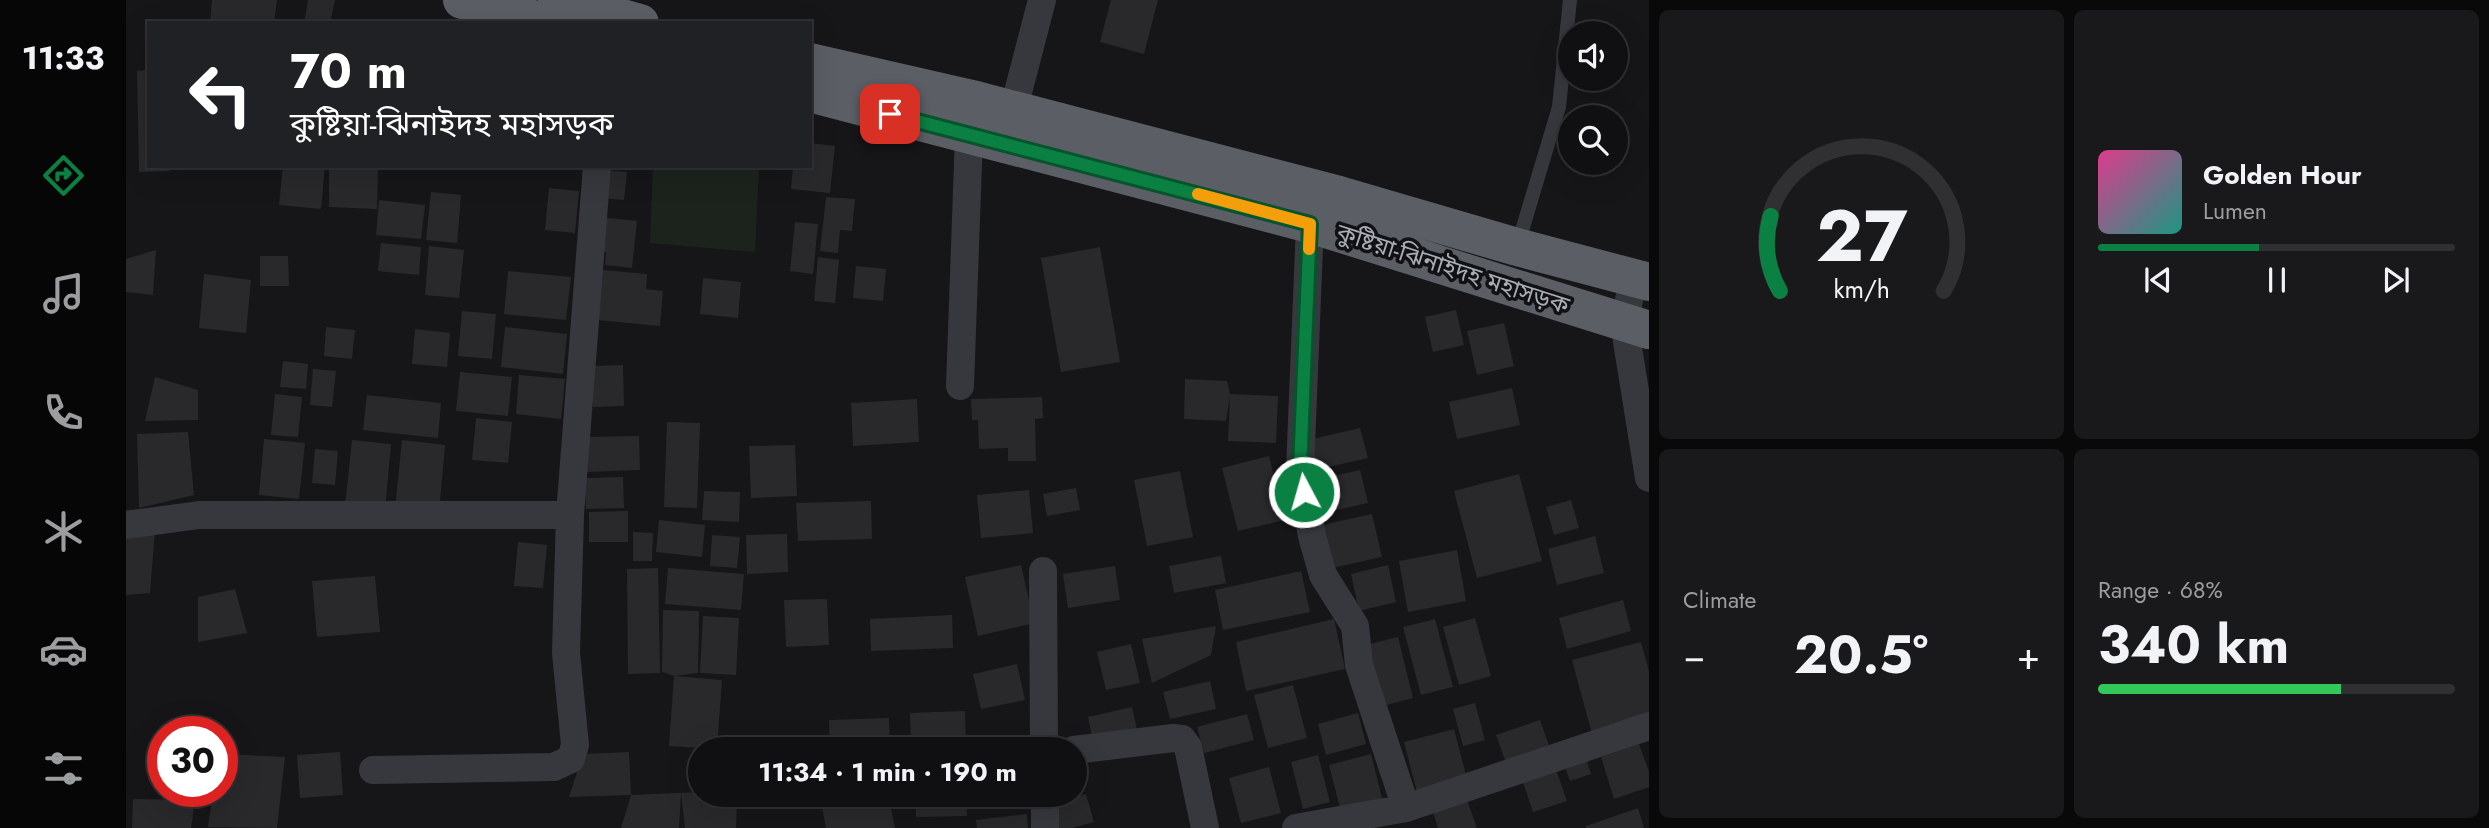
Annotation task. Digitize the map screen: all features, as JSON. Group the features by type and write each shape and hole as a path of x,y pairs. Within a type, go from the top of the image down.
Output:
{"highway":[{"path":"462,0 541,21"},
{"path":"557,0 632,21"},
{"name":"কুষ্টিয়া-ঝিনাইদহ মহাসড়ক","path":"812,63 996,129 1637,326"},
{"name":"কুষ্টিয়া-ঝিনাইদহ মহাসড়ক","path":"812,93 1339,195 1641,280"}],"street":[{"path":"960,386 996,129 1042,0"},
{"path":"373,770 554,767 571,759 575,745 566,653 570,515 597,168"},
{"path":"1310,224 1300,470 1312,536 1323,575 1355,626 1359,665 1406,808"},
{"path":"1641,280 1637,326 1649,478"},
{"path":"126,525 199,515 570,515"},
{"path":"1043,571 1044,737"},
{"path":"1296,828 1406,808 1649,726"},
{"path":"1087,749 1182,739 1188,747 1205,828"},
{"path":"1045,807 1045,828"}],"lane":[{"path":"1517,247 1559,107 1570,0"}],"shaded area":[{"path":"653,168 759,168 755,252 650,243"}],"building":[{"path":"212,0 277,0 274,21 210,21"},
{"path":"308,0 335,0 330,21 304,21"},
{"path":"1111,0 1158,0 1144,54 1100,42"},
{"path":"147,70 147,168 170,168 170,171 139,172 137,71"},
{"path":"812,143 835,146 830,193 791,189 793,168 812,168"},
{"path":"283,168 325,168 321,209 279,205"},
{"path":"329,168 378,168 377,209 329,207"},
{"path":"604,170 627,172 624,200 601,198"},
{"path":"549,188 579,191 575,233 545,230"},
{"path":"431,192 461,195 457,243 426,240"},
{"path":"826,197 855,199 852,231 840,230 838,253 820,251"},
{"path":"379,200 425,205 421,239 376,235"},
{"path":"599,217 637,221 632,268 605,265 606,252 596,251"},
{"path":"795,222 818,224 813,274 790,271"},
{"path":"381,243 421,247 419,275 378,271"},
{"path":"429,246 464,250 459,298 425,295"},
{"path":"1100,247 1120,362 1061,372 1041,258"},
{"path":"156,250 153,295 126,292 126,259"},
{"path":"260,256 288,256 289,286 260,286"},
{"path":"818,257 839,260 835,303 814,301"},
{"path":"856,266 886,269 883,301 853,298"},
{"path":"602,270 647,274 646,289 663,291 660,326 597,320"},
{"path":"508,271 571,277 566,320 504,314"},
{"path":"204,274 251,280 246,333 199,328"},
{"path":"703,278 741,282 738,318 700,314"},
{"path":"1456,310 1464,345 1433,352 1425,317"},
{"path":"462,311 496,314 492,359 458,356"},
{"path":"1504,323 1514,366 1477,375 1467,331"},
{"path":"326,327 355,330 352,359 324,356"},
{"path":"505,327 567,334 563,374 501,367"},
{"path":"415,329 450,333 447,367 412,364"},
{"path":"283,361 308,364 306,389 280,387"},
{"path":"623,365 624,406 593,407 592,366"},
{"path":"313,369 336,371 332,407 310,405"},
{"path":"460,372 512,377 508,416 456,411"},
{"path":"519,375 565,379 561,419 516,414"},
{"path":"155,377 198,390 198,420 145,421"},
{"path":"1185,379 1227,381 1230,394 1278,396 1276,443 1228,441 1230,395 1226,421 1184,419"},
{"path":"1512,388 1520,425 1457,439 1449,402"},
{"path":"275,394 302,397 298,437 271,435"},
{"path":"367,395 441,403 438,438 363,430"},
{"path":"1042,397 1043,418 1035,419 1036,461 1008,461 1008,448 979,449 978,420 972,420 971,399"},
{"path":"917,399 919,442 853,446 851,403"},
{"path":"476,418 512,422 508,463 472,460"},
{"path":"667,422 700,423 697,508 664,507"},
{"path":"1360,428 1368,458 1315,470 1308,440"},
{"path":"188,432 194,495 139,508 137,434"},
{"path":"639,436 640,470 586,472 585,437"},
{"path":"264,439 305,443 299,499 259,495"},
{"path":"352,440 391,444 385,510 345,506"},
{"path":"402,440 445,445 439,512 395,508"},
{"path":"795,445 797,496 751,498 749,446"},
{"path":"315,449 338,451 335,485 312,483"},
{"path":"1269,456 1285,520 1238,531 1222,468"},
{"path":"1360,470 1368,503 1323,513 1315,480"},
{"path":"1180,471 1193,537 1147,546 1134,480"},
{"path":"1519,474 1542,561 1477,578 1454,491"},
{"path":"623,477 624,508 586,509 585,478"},
{"path":"1076,488 1080,510 1047,516 1043,494"},
{"path":"1029,490 1033,533 981,538 977,495"},
{"path":"704,491 740,492 739,522 702,520"},
{"path":"1571,500 1579,528 1554,535 1546,507"},
{"path":"871,501 872,539 798,541 796,503"},
{"path":"628,511 628,542 589,542 589,512"},
{"path":"1372,514 1382,557 1332,568 1322,525"},
{"path":"659,520 705,525 702,557 656,552"},
{"path":"155,530 150,593 126,595 126,534"},
{"path":"633,532 653,533 652,561 633,561"},
{"path":"787,534 788,572 747,574 746,535"},
{"path":"712,535 740,537 737,568 710,566"},
{"path":"1595,536 1604,573 1557,585 1548,549"},
{"path":"518,542 547,545 543,588 514,586"},
{"path":"1457,550 1466,601 1408,612 1399,561"},
{"path":"1221,556 1226,583 1174,593 1169,566"},
{"path":"1021,565 1034,623 978,636 965,577"},
{"path":"1388,565 1396,602 1359,611 1351,574"},
{"path":"1115,566 1120,600 1068,608 1063,574"},
{"path":"658,568 660,673 628,674 627,569"},
{"path":"668,568 744,574 741,610 665,604"},
{"path":"1301,571 1310,612 1223,630 1215,590"},
{"path":"375,576 380,632 317,637 312,581"},
{"path":"235,589 247,633 198,642 198,597"},
{"path":"827,599 829,645 786,647 784,600"},
{"path":"1623,600 1631,631 1567,649 1559,618"},
{"path":"663,610 699,611 698,673 674,676 662,672"},
{"path":"952,615 953,648 871,651 870,619"},
{"path":"703,616 739,618 736,675 700,673"},
{"path":"1475,618 1491,676 1459,685 1443,627"},
{"path":"1334,619 1345,669 1246,691 1236,642"},
{"path":"1435,619 1453,687 1421,695 1403,627"},
{"path":"1216,626 1211,655 1152,683 1142,639"},
{"path":"1398,637 1413,698 1383,706 1366,645"},
{"path":"1641,642 1649,671 1649,719 1592,734 1572,660"},
{"path":"1131,644 1140,683 1106,690 1097,652"},
{"path":"1017,664 1025,700 981,709 973,674"},
{"path":"674,676 722,680 718,737 688,737 688,747 669,746"},
{"path":"1210,681 1216,709 1170,719 1163,692"},
{"path":"1293,685 1307,738 1268,748 1254,695"},
{"path":"1475,703 1485,740 1463,746 1453,709"},
{"path":"1132,707 1137,730 1093,741 1088,717"},
{"path":"965,711 966,737 911,737 910,713"},
{"path":"1358,713 1366,744 1326,755 1318,724"},
{"path":"1247,714 1254,740 1204,753 1197,727"},
{"path":"889,718 890,737 830,737 829,720"},
{"path":"1540,720 1550,748 1506,763 1496,735"},
{"path":"1454,729 1468,783 1418,796 1404,742"},
{"path":"1639,744 1649,772 1649,787 1614,799 1601,757"},
{"path":"340,752 343,795 300,798 297,755"},
{"path":"629,752 631,795 569,797 583,754"},
{"path":"1371,754 1382,798 1340,808 1329,765"},
{"path":"238,755 285,757 277,828 208,827 211,807 238,807"},
{"path":"1318,755 1330,802 1303,809 1291,762"},
{"path":"1585,755 1591,774 1570,781 1563,762"},
{"path":"1269,767 1281,813 1241,823 1229,778"},
{"path":"1555,767 1567,801 1533,812 1522,779"},
{"path":"681,793 679,828 621,828 631,795 688,793 688,807 737,807 736,828 685,828"},
{"path":"1466,797 1477,828 1438,828 1432,809"},
{"path":"1087,798 1094,822 1072,828 1052,828 1046,807 1087,807"},
{"path":"133,799 147,799 147,807 194,807 191,828 132,828"},
{"path":"822,807 891,807 895,828 826,828"},
{"path":"916,807 967,807 967,816 916,817"},
{"path":"1638,808 1644,828 1586,828 1586,826"},
{"path":"1027,814 1028,828 977,828 976,820"}],"slow traffic":[{"path":"1198,194 1310,224 1309,249"}],"route":[{"path":"890,114 1310,224 1300,470 1304,492"}]}
